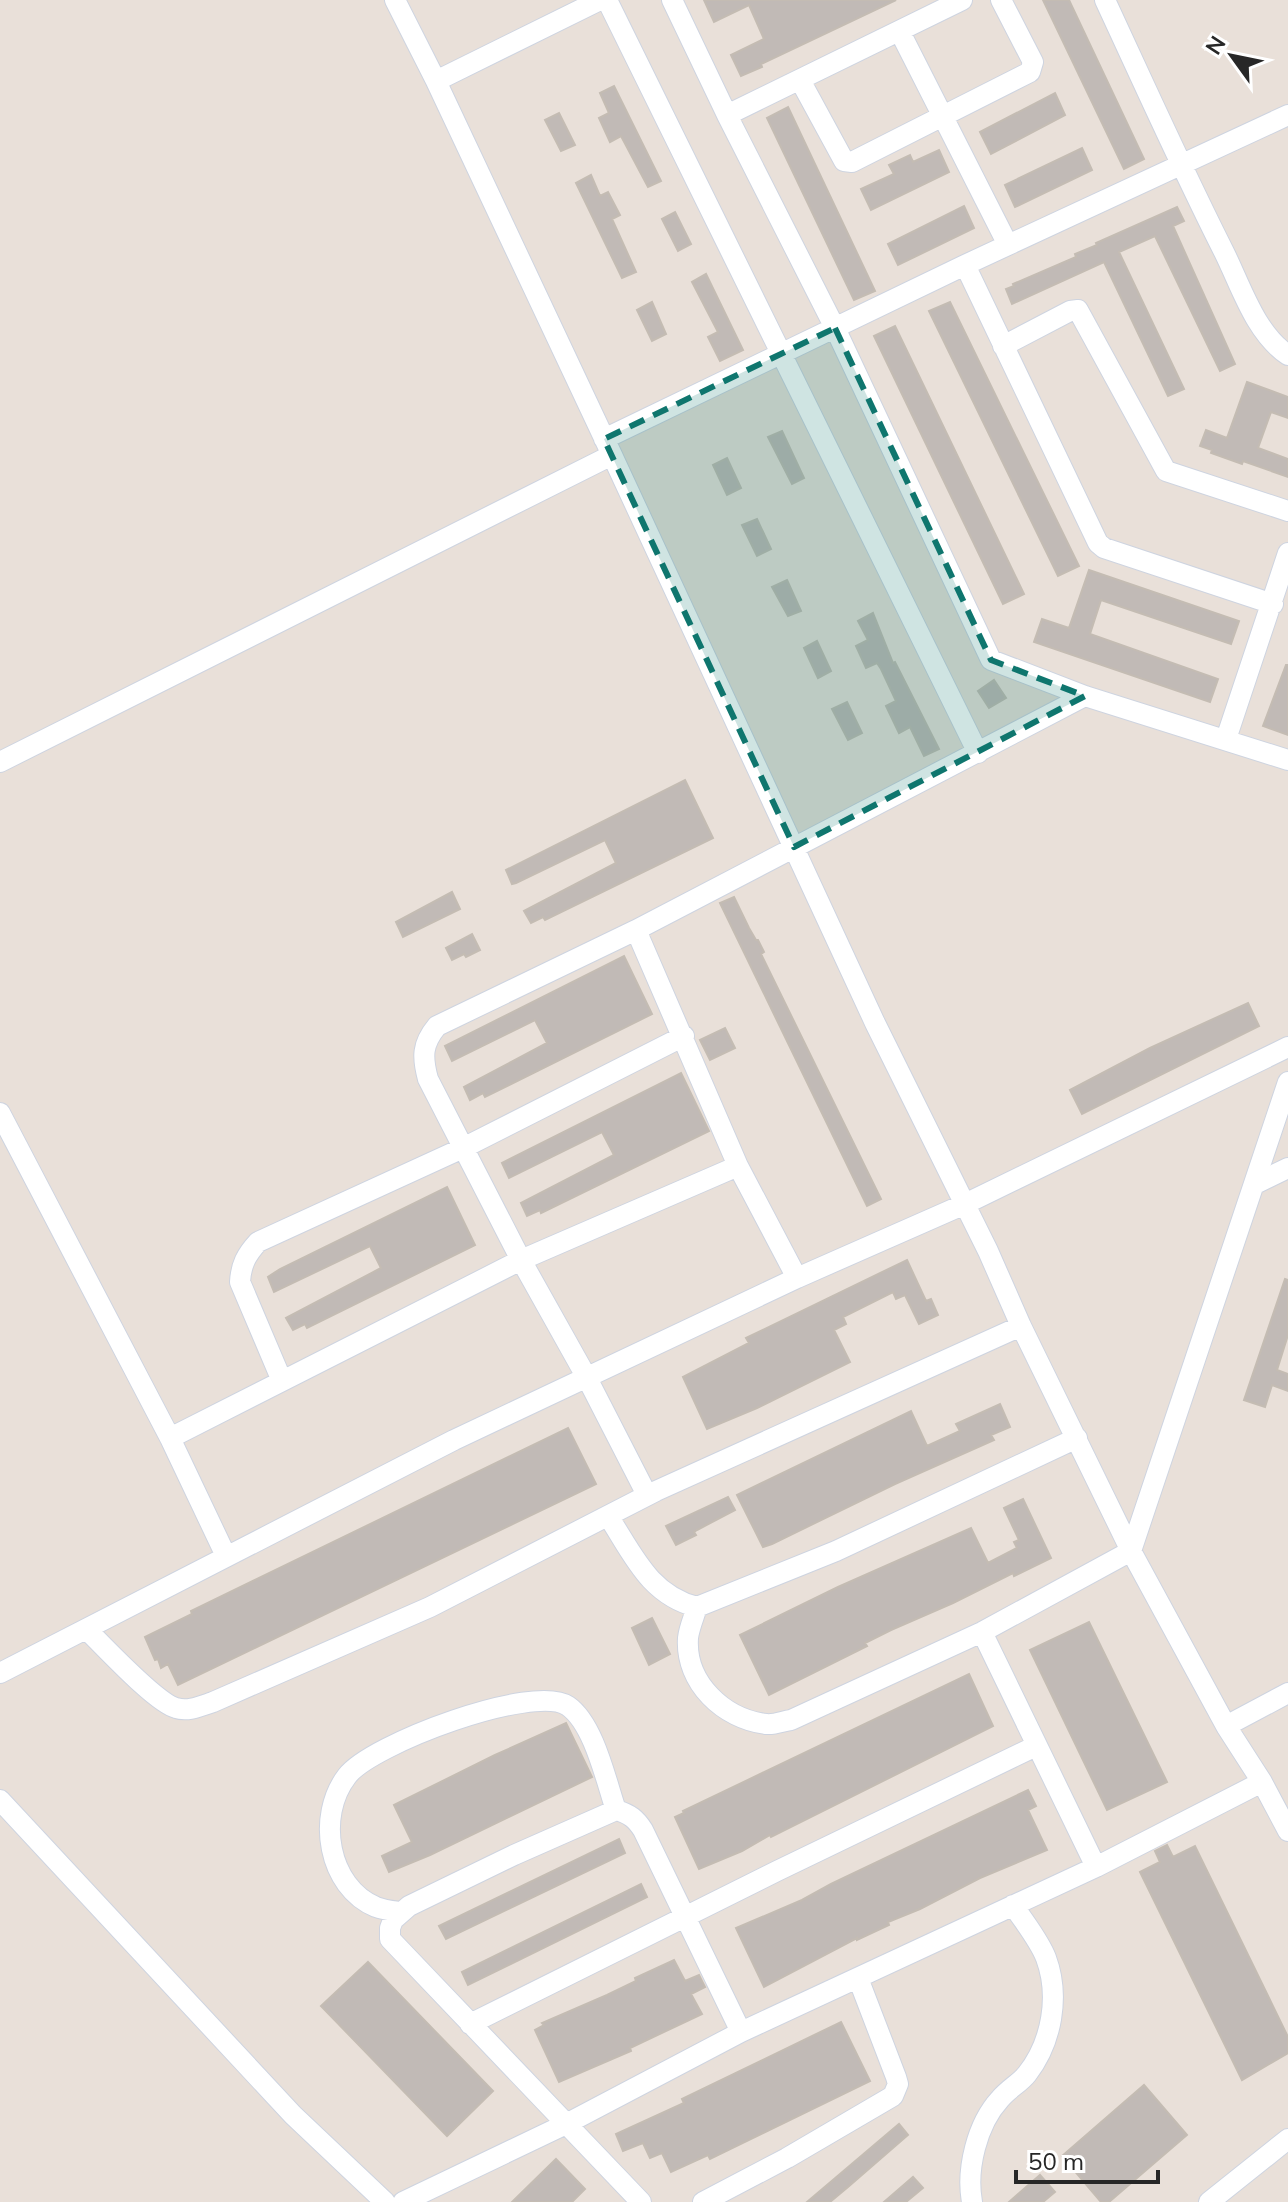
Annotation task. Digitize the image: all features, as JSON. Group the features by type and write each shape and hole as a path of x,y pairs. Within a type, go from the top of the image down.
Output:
{"street":[{"path":"395,0 608,447 875,1023 965,1204 1021,1326 1131,1551 1226,1726 1262,1782 1288,1831"},
{"path":"436,81 600,0"},
{"path":"607,0 978,753"},
{"path":"672,0 835,328 991,660 1085,696 1288,760"},
{"path":"727,115 962,0"},
{"path":"800,80 847,163 1027,75 1033,62 1001,0"},
{"path":"1105,0 1181,167 1263,331 1276,347 1288,355"},
{"path":"900,32 1008,245"},
{"path":"0,762 608,447 779,353 1288,115"},
{"path":"965,265 1098,543 1104,548 1273,604"},
{"path":"1003,346 1070,311 1078,310 1166,471 1288,511"},
{"path":"1226,739 1288,553"},
{"path":"647,1495 428,1079 423,1050 428,1037 437,1026 636,930 1085,696"},
{"path":"636,930 738,1166 797,1278"},
{"path":"282,1381 240,1282 241,1268 258,1242 463,1148 684,1036"},
{"path":"0,1673 454,1440 797,1278 965,1204 1288,1047"},
{"path":"697,1607 688,1637 693,1666 705,1693 729,1712 770,1724 791,1720 982,1632 1131,1551 1288,1082"},
{"path":"0,1113 170,1438 226,1556"},
{"path":"170,1438 521,1260 738,1166"},
{"path":"1255,1184 1288,1168"},
{"path":"87,1630 160,1699 175,1708 190,1709 213,1702 430,1607 647,1495 1021,1326"},
{"path":"608,1516 644,1573 658,1589 682,1604 697,1607 836,1551 1077,1438"},
{"path":"982,1632 1096,1867"},
{"path":"1226,1726 1288,1693"},
{"path":"400,1912 378,1908 365,1901 342,1876 333,1858 332,1808 347,1775 367,1757 468,1715 504,1706 559,1702 579,1716 600,1761 616,1810 636,1819 643,1830 741,2032"},
{"path":"470,2024 1036,1746"},
{"path":"403,2202 566,2124 741,2032 1096,1867 1262,1782"},
{"path":"0,1800 293,2115 385,2202"},
{"path":"616,1810 514,1855 400,1912 390,1928 390,1939 641,2202"},
{"path":"972,2202 969,2182 987,2117 1000,2098 1025,2077 1040,2056 1050,2031 1052,1987 1045,1957 1013,1905"},
{"path":"703,2202 787,2158 893,2096 898,2084 896,2077 858,1978"},
{"path":"1209,2202 1288,2139"}],"highlighted area":[{"path":"835,328 991,660 1085,696 794,847 604,439"}],"building":[{"path":"704,0 896,0 741,76 731,55 764,39 749,5 714,22"},
{"path":"1043,0 1069,0 1144,159 1124,169"},
{"path":"614,86 661,181 648,187 621,136 610,142 599,118 609,113 600,93"},
{"path":"1055,93 1065,115 991,154 980,132"},
{"path":"788,107 875,291 854,300 767,118"},
{"path":"559,113 575,145 561,151 545,120"},
{"path":"1082,148 1092,170 1015,207 1005,185"},
{"path":"939,150 949,172 871,210 861,189 894,174 889,165 910,155 913,162"},
{"path":"591,175 600,196 608,192 620,215 612,219 636,272 622,278 576,183"},
{"path":"964,206 974,228 898,265 888,244"},
{"path":"1177,207 1184,221 1173,226 1235,364 1220,371 1155,236 1119,252 1184,389 1168,396 1104,262 1012,304 1006,289 1013,284"},
{"path":"675,212 691,244 678,251 662,219"},
{"path":"706,274 743,350 720,361 708,337 718,332 692,282"},
{"path":"652,302 666,334 652,341 637,310"},
{"path":"950,302 1079,566 1058,576 929,311"},
{"path":"895,326 1024,594 1003,604 874,336"},
{"path":"1247,382 1288,397 1288,418 1271,412 1258,448 1288,459 1288,477 1243,461 1242,464 1200,446 1206,430 1227,438"},
{"path":"782,431 804,478 792,484 768,437"},
{"path":"727,458 741,488 727,495 713,465"},
{"path":"757,519 771,549 757,556 742,525"},
{"path":"1089,570 1239,621 1231,644 1101,600 1090,634 1218,679 1210,702 1034,642 1042,619 1069,628"},
{"path":"787,580 801,611 788,616 772,587"},
{"path":"873,613 893,663 939,749 924,756 910,727 899,733 886,706 896,701 881,669 877,663 866,668 856,646 868,640 858,621"},
{"path":"817,641 831,671 818,678 804,648"},
{"path":"1288,665 1288,735 1263,726"},
{"path":"994,680 1006,698 989,708 978,691"},
{"path":"847,702 862,733 848,740 832,709"},
{"path":"685,780 713,838 545,920 543,917 531,923 524,911 616,863 605,840 516,883 512,884 506,870"},
{"path":"452,892 460,909 403,937 396,922"},
{"path":"734,897 764,952 761,954 881,1199 867,1206 720,903"},
{"path":"472,934 480,950 452,960 446,948"},
{"path":"624,956 652,1014 485,1097 483,1093 470,1100 464,1087 547,1043 535,1020 452,1061 445,1046"},
{"path":"1248,1003 1259,1026 1082,1114 1070,1090 1150,1048"},
{"path":"725,1028 735,1048 710,1060 700,1040"},
{"path":"681,1073 709,1131 541,1213 540,1210 527,1216 521,1203 614,1155 602,1132 509,1178 502,1163"},
{"path":"447,1187 475,1245 307,1328 305,1324 293,1330 286,1318 381,1268 370,1246 274,1292 268,1277"},
{"path":"907,1260 926,1301 931,1299 938,1315 919,1324 905,1295 896,1299 893,1292 843,1317 846,1324 834,1330 850,1362 707,1429 683,1377 749,1343 746,1338"},
{"path":"1285,1279 1288,1280 1288,1335 1277,1370 1288,1374 1288,1391 1272,1385 1265,1407 1244,1400"},
{"path":"1000,1404 1010,1427 991,1435 994,1440 772,1544 763,1547 737,1495 911,1411 927,1446 960,1431 956,1424"},
{"path":"568,1428 596,1484 178,1685 168,1664 161,1668 158,1659 155,1660 145,1637 192,1614 191,1611"},
{"path":"728,1497 735,1510 676,1545 666,1526"},
{"path":"1023,1499 1051,1558 891,1630 865,1643 867,1646 769,1695 740,1635 971,1528 988,1563 1017,1548 1014,1542 1019,1540 1004,1508"},
{"path":"652,1618 670,1654 649,1665 632,1628"},
{"path":"1089,1622 1167,1782 1107,1810 1030,1650"},
{"path":"969,1674 993,1726 771,1837 699,1869 675,1817 683,1811"},
{"path":"566,1723 592,1777 389,1872 382,1856 412,1842 394,1805"},
{"path":"1028,1790 1036,1806 1028,1810 1047,1850 888,1922 889,1925 857,1938 764,1987 736,1928 802,1900"},
{"path":"619,1839 625,1853 446,1939 439,1926"},
{"path":"1167,1845 1173,1857 1195,1846 1288,2037 1288,2053 1242,2080 1140,1872 1160,1862 1155,1851"},
{"path":"641,1884 647,1897 468,1985 462,1972"},
{"path":"674,1960 685,1981 699,1975 705,1987 691,1994 702,2014 630,2048 631,2051 559,2082 535,2030 544,2025 542,2023 607,1995"},
{"path":"368,1962 493,2091 447,2136 321,2006"},
{"path":"841,2022 870,2081 710,2159 708,2155 671,2172 662,2153 650,2158 643,2143 623,2151 616,2134 684,2103 682,2099"},
{"path":"1144,2085 1187,2135 1109,2202 1101,2202 1062,2156"},
{"path":"899,2124 908,2135 848,2187 830,2202 807,2202"},
{"path":"556,2159 585,2189 572,2202 512,2202"},
{"path":"1040,2175 1055,2192 1043,2202 1009,2202"},
{"path":"913,2177 923,2188 906,2202 884,2202"}]}
